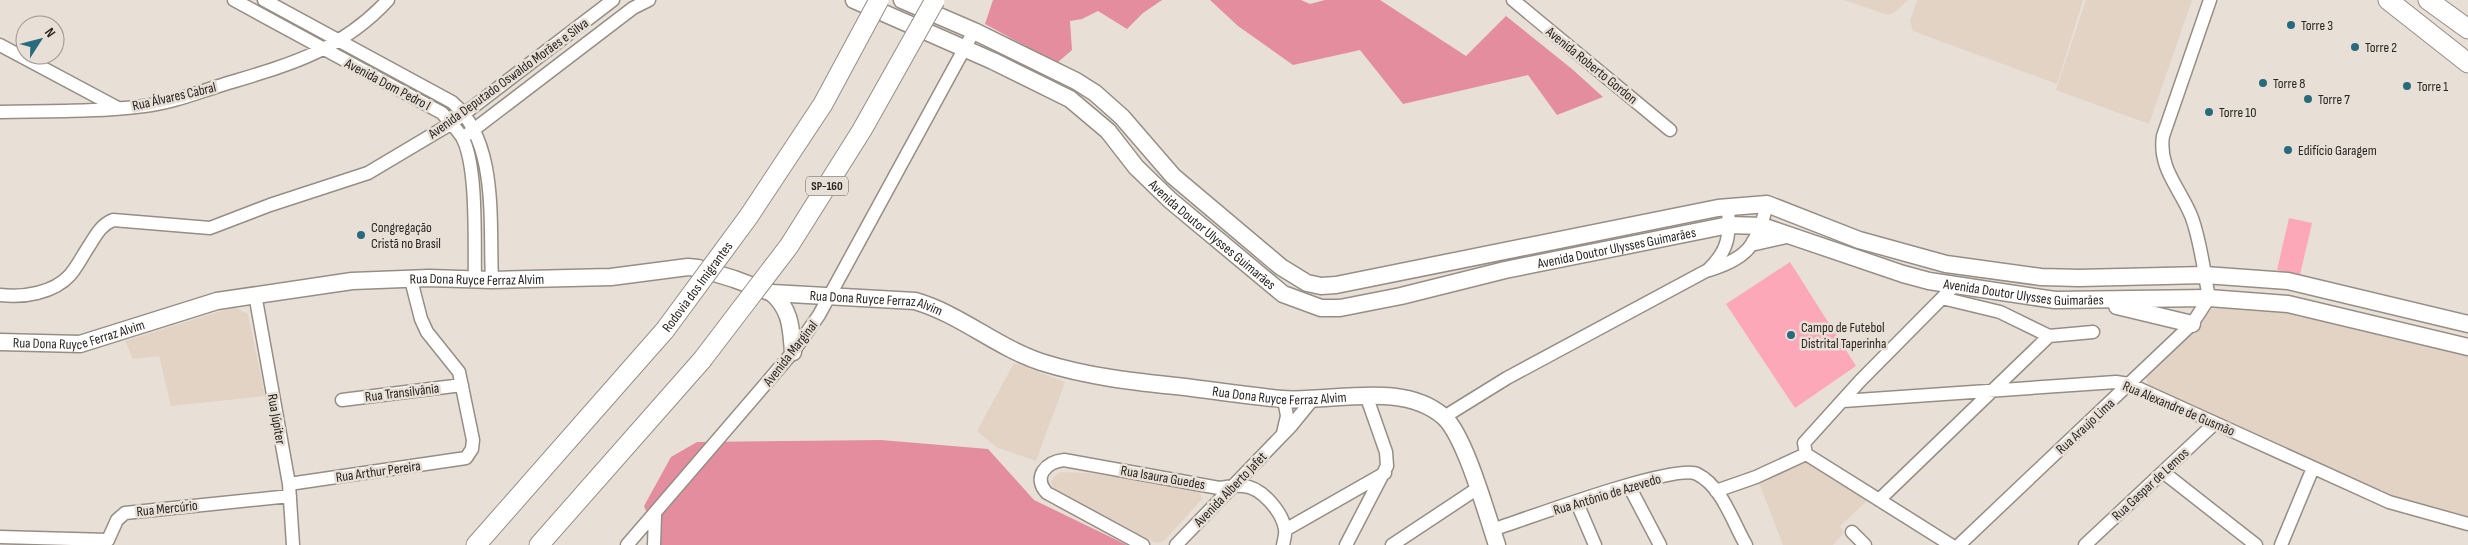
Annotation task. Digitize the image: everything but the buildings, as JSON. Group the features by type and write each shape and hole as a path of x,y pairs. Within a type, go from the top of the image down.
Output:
{"highway":[{"name":"Rodovia dos Imigrantes","path":"476,545 665,330 749,216 823,104 879,0"},
{"name":"SP-160","path":"539,545 702,360 789,246 862,130 935,0"},
{"path":"2388,0 2468,63"},
{"path":"2428,0 2468,30"}],"main road":[{"name":"Avenida Doutor Ulysses Guimarães","path":"854,0 965,48 1065,96 1092,116 1145,177 1170,200 1284,294 1302,302 1330,308 1401,296 1505,270 1762,226 1903,274 1955,285 2055,300 2210,298 2288,304 2468,347"},
{"name":"Avenida Doutor Ulysses Guimarães","path":"902,0 974,31 1076,81 1095,93 1122,117 1173,176 1281,267 1307,283 1321,286 1336,285 1460,261 1728,207 1767,204 1860,240 1946,264 2041,277 2205,275 2312,285 2468,324"},
{"path":"1065,96 1077,99 1112,128 1119,125 1122,117"},
{"path":"1119,145 1124,136 1130,136 1157,168 1173,176"},
{"path":"1752,245 1786,234"},
{"path":"1401,296 1422,282 1453,273 1460,261"},
{"name":"Rua Dona Ruyce Ferraz Alvim","path":"0,342 80,344 217,301 352,281 611,277 674,268 693,268 734,279 772,293 915,301 934,307 1013,351 1040,361 1094,375 1284,399 1366,395 1405,399 1444,417"},
{"path":"772,293 782,302 789,314 793,352"},
{"path":"2093,300 2192,324"},
{"path":"1444,417 1455,432 1478,488 1495,538"}],"street":[{"name":"Avenida Dom Pedro I","path":"234,0 442,114 452,123 462,138 472,168 475,280"},
{"name":"Avenida Dom Pedro I","path":"264,0 452,102 465,113 475,129 482,147 487,170 492,280"},
{"name":"Rua Álvares Cabral","path":"0,112 146,106 180,98 294,63 325,50 355,31 388,0"},
{"name":"Avenida Deputado Oswaldo Morães e Silva","path":"0,295 23,296 52,288 61,283 70,275 102,226 113,220 210,228 270,205 368,173 452,123 613,0"},
{"name":"Avenida Deputado Oswaldo Morães e Silva","path":"462,138 633,8 649,0"},
{"name":"Avenida Roberto Gordon","path":"1512,0 1670,130"},
{"path":"2210,0 2163,136 2161,149 2171,181 2193,220 2210,298"},
{"name":"Avenida Marginal","path":"627,545 793,352 819,315 974,31"},
{"path":"0,45 118,108"},
{"path":"1444,417 1507,378 1706,271 1730,264 1752,245 1762,226 1767,204"},
{"path":"1706,271 1721,257 1728,232 1728,207"},
{"path":"1728,232 1736,246 1752,245"},
{"path":"411,280 421,319 427,332 459,372 462,385"},
{"path":"1951,545 1806,454 1804,443 1955,285"},
{"name":"Rua Júpiter","path":"255,294 289,490 294,545"},
{"path":"1942,298 2000,312 2049,336 2093,332"},
{"name":"Rua Araujo Lima","path":"1959,545 2192,324 2210,298"},
{"path":"1879,500 2049,336"},
{"name":"Rua Alexandre de Gusmão","path":"1843,401 1991,392 2102,381 2129,384 2389,502 2468,524"},
{"name":"Rua Transilvânia","path":"342,400 462,385"},
{"name":"Rua Arthur Pereira","path":"289,490 466,458 472,449 473,440 462,385"},
{"path":"1346,545 1385,473 1386,452 1366,395"},
{"name":"Avenida Alberto Jafet","path":"1176,545 1314,398"},
{"path":"1283,433 1287,416 1284,399"},
{"name":"Rua Gaspar de Lemos","path":"2085,545 2215,423"},
{"path":"1746,545 1716,491 1756,477 1806,454"},
{"name":"Rua Isaura Guedes","path":"1143,545 1047,493 1041,484 1042,471 1049,463 1064,460 1219,488 1244,486 1252,488 1265,496 1274,508 1285,530"},
{"path":"2281,545 2313,468"},
{"name":"Rua Antônio de Azevedo","path":"1495,538 1577,502 1687,471 1703,478 1716,491"},
{"path":"2163,472 2256,545"},
{"path":"1283,545 1285,530 1385,473"},
{"path":"1629,486 1660,545"},
{"path":"1392,545 1478,488"},
{"name":"Rua Mercúrio","path":"0,537 108,542 117,520 125,513 289,490"},
{"path":"1577,502 1595,545"},
{"path":"654,545 655,514"},
{"path":"1852,532 1864,545"}],"shaded area":[{"path":"993,0 1162,0 1143,13 1127,29 1098,11 1082,19 1070,21 1072,50 1057,63 985,24"},
{"path":"1210,0 1301,0 1310,4 1325,0 1380,0 1466,56 1506,16 1572,69 1603,97 1557,115 1528,75 1403,104 1360,50 1293,65 1238,26"},
{"path":"1844,0 1908,0 1895,12 1888,15"},
{"path":"1917,0 2083,0 2057,84 1913,31 1910,21"},
{"path":"2086,0 2192,0 2149,124 2056,90"},
{"path":"2289,218 2312,223 2300,275 2277,270"},
{"name":"Campo de Futebol Distrital Taperinha","path":"1790,262 1856,366 1795,408 1726,304"},
{"path":"2234,305 2287,312 2468,354 2468,516 2383,493 2148,387 2146,375 2212,309"},
{"path":"234,307 248,314 265,396 171,406 159,356 133,359 125,341"},
{"path":"1014,363 1065,382 1036,461 996,447 977,431"},
{"path":"881,440 988,449 1034,500 1127,545 661,545 644,506 671,457 697,442"},
{"path":"1804,459 1869,499 1840,526 1844,533 1833,545 1783,545 1758,480"},
{"path":"1061,472 1086,473 1192,487 1200,493 1202,499 1164,541 1156,543 1053,490 1051,481"}],"place":[{"name":"Torre 3","path":"2291,25"},
{"name":"Torre 2","path":"2355,47"},
{"name":"Torre 8","path":"2263,83"},
{"name":"Torre 1","path":"2407,86"},
{"name":"Torre 7","path":"2308,99"},
{"name":"Torre 10","path":"2209,112"},
{"name":"Edifício Garagem","path":"2288,150"},
{"name":"Congregação Cristã no Brasil","path":"361,235"},
{"name":"Campo de Futebol Distrital Taperinha","path":"1791,335"}]}
